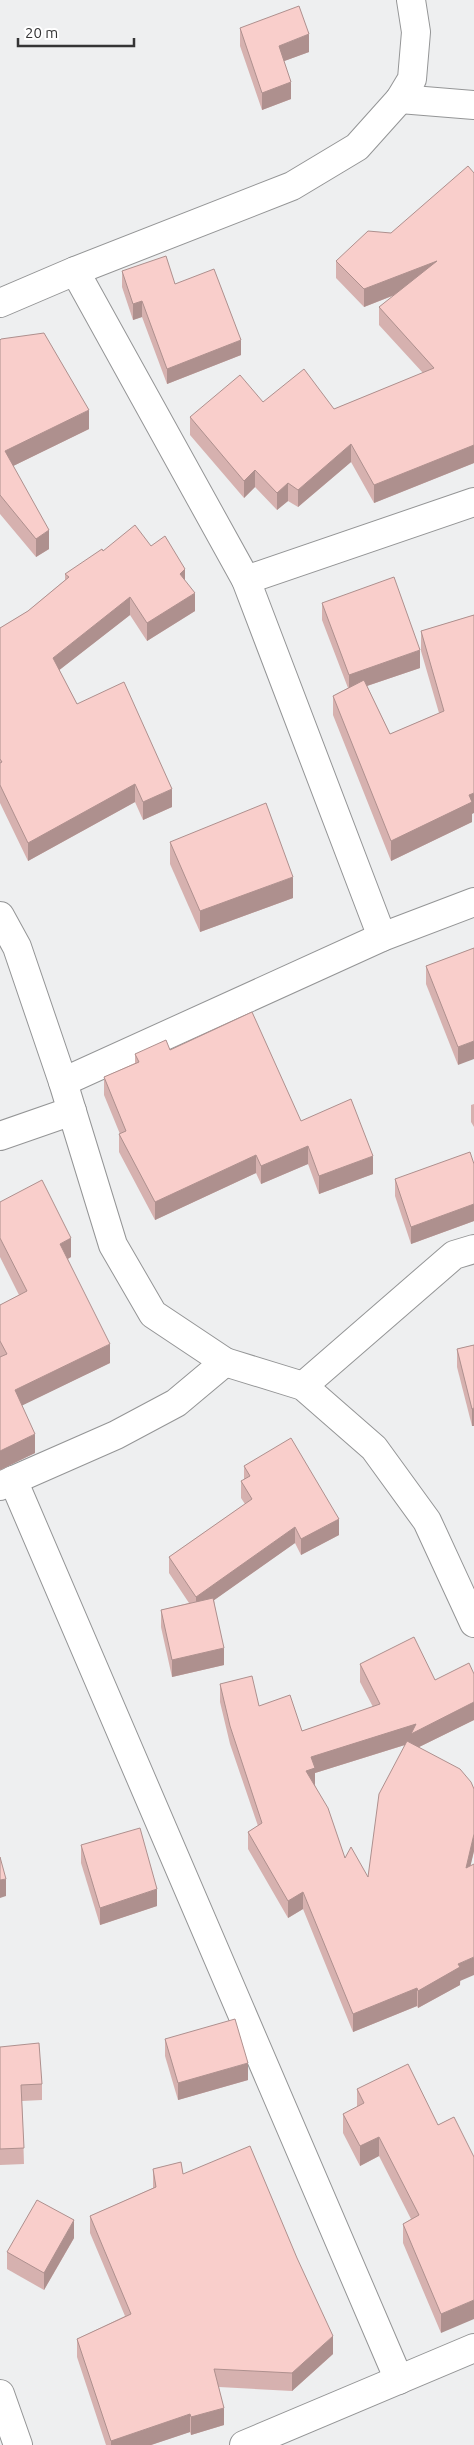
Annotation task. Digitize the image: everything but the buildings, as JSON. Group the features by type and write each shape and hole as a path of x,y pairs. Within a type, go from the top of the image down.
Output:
{"street":[{"path":"0,303 75,271 292,186 357,147 400,99 412,79 416,32 410,0"},
{"path":"400,99 474,105"},
{"path":"75,271 246,580 382,937"},
{"path":"246,580 474,502"},
{"path":"63,1082 382,937 474,902"},
{"path":"0,916 17,948 63,1082 113,1245 153,1314 225,1362 303,1386 374,1448 427,1521 474,1623"},
{"path":"0,1136 72,1110"},
{"path":"303,1386 454,1255 474,1249"},
{"path":"225,1362 176,1403 116,1435 7,1483 399,2380"},
{"path":"244,2445 474,2348"},
{"path":"0,2394 18,2445"}]}
